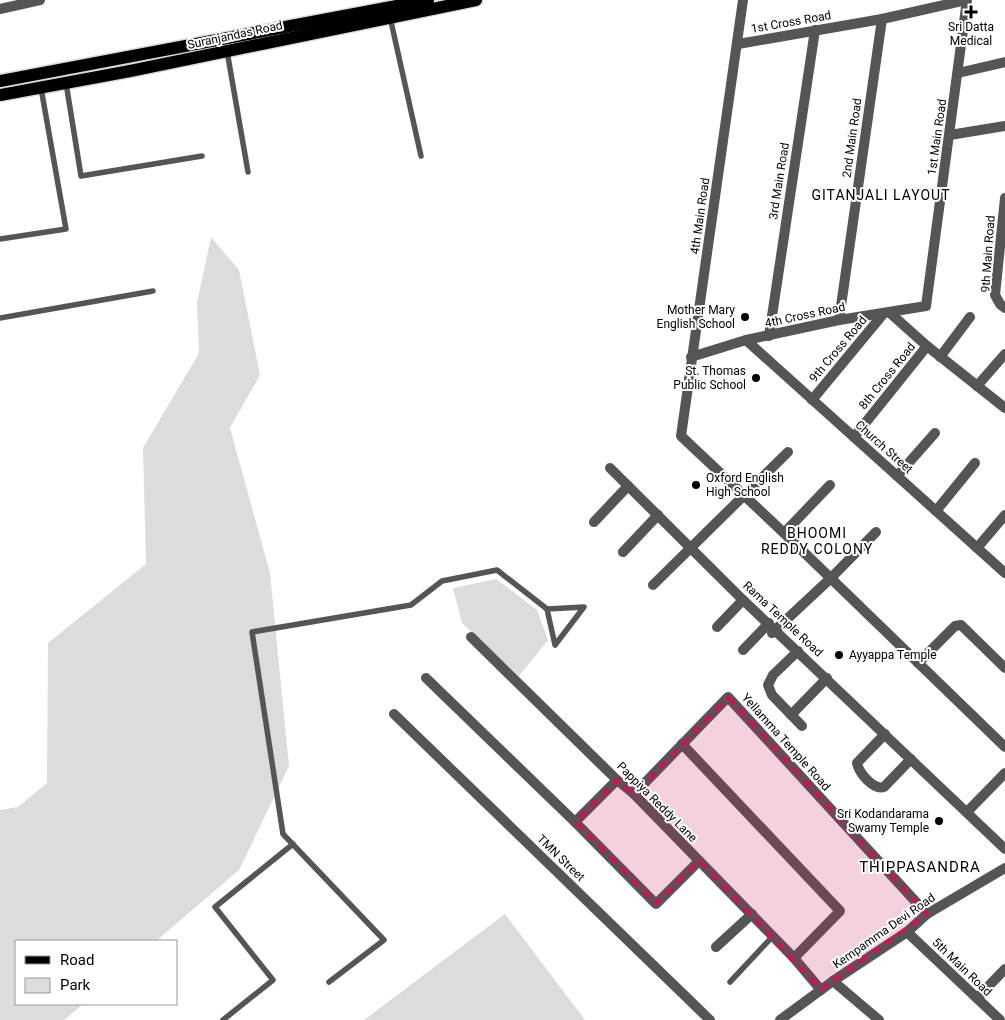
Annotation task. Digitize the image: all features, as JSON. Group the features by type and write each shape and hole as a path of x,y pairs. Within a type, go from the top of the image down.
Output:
{"main road":[{"name":"Suranjandas Road","path":"0,81 428,0"},
{"name":"Suranjandas Road","path":"0,95 476,0"},
{"path":"29,75 36,89"}],"street":[{"path":"0,9 40,0"},
{"name":"4th Main Road","path":"743,0 681,436 743,495"},
{"name":"1st Cross Road","path":"738,44 882,19 966,0"},
{"name":"1st Main Road","path":"926,306 950,135 966,0"},
{"name":"2nd Main Road","path":"839,320 882,19"},
{"name":"3rd Main Road","path":"769,336 815,30"},
{"path":"958,73 1005,62"},
{"path":"950,135 1005,126"},
{"name":"9th Main Road","path":"1005,198 1004,223 995,295 1000,304 1005,308"},
{"name":"4th Cross Road","path":"691,357 746,340 839,320 926,306"},
{"name":"8th Cross Road","path":"854,438 927,346 887,313"},
{"name":"9th Cross Road","path":"812,400 887,313"},
{"path":"940,357 970,317"},
{"name":"Church Street","path":"746,340 1005,573"},
{"path":"927,346 1005,408"},
{"path":"977,386 1005,354"},
{"path":"896,476 935,433"},
{"path":"653,586 788,452"},
{"path":"936,511 975,462"},
{"name":"Rama Temple Road","path":"610,468 766,624 1005,849"},
{"path":"784,533 830,485"},
{"path":"594,522 628,486"},
{"path":"743,495 1005,747"},
{"path":"977,548 1005,515"},
{"path":"623,552 658,516"},
{"path":"743,650 766,624 831,578 876,532"},
{"path":"717,627 766,624"},
{"path":"766,624 773,675 768,685 772,695 802,726"},
{"path":"918,662 955,626 961,625 1005,668"},
{"name":"Pappiya Reddy Lane","path":"471,637 617,780 634,794 794,958 821,990"},
{"path":"426,678 575,822 656,904 699,861"},
{"path":"792,715 825,680"},
{"name":"Yellamma Temple Road","path":"682,744 728,697 927,914"},
{"name":"TMN Street","path":"394,714 710,1020"},
{"path":"891,742 857,765 875,786 884,787 911,759"},
{"path":"634,794 682,744 840,911 794,958"},
{"path":"967,812 1005,773"},
{"path":"575,822 617,780"},
{"name":"Kempamma Devi Road","path":"780,1020 833,981 907,932 927,914 1005,868"},
{"path":"716,947 752,914"},
{"name":"5th Main Road","path":"907,932 1000,1020"},
{"path":"977,998 1005,969"},
{"path":"833,981 879,1020"}],"lane":[{"path":"390,17 421,156"},
{"path":"227,51 248,172"},
{"path":"66,83 81,176 202,156"},
{"path":"0,239 66,229 36,89"},
{"path":"0,318 154,291"},
{"path":"329,982 384,940 283,834 252,632 411,605 442,581 497,570 546,609 555,645 584,607 546,609"},
{"path":"223,1020 273,980 215,907 293,844"},
{"path":"730,982 773,936"}],"highlighted area":[{"path":"728,697 927,914 821,990 699,861 656,904 575,822 617,780 634,794"}],"green space":[{"path":"211,237 239,270 260,375 230,428 270,573 289,766 239,870 157,940 15,940 15,1005 82,1005 64,1020 0,1020 0,810 18,807 47,783 48,643 146,564 143,448 199,353 197,303"},
{"path":"496,579 537,610 548,640 519,676 462,623 453,588"},
{"path":"505,914 585,1020 364,1020"}],"place":[{"name":"Sri Datta Medical","path":"971,12"},
{"name":"Mother Mary English School","path":"745,317"},
{"name":"St. Thomas Public School","path":"756,378"},
{"name":"Oxford English High School","path":"696,485"},
{"name":"Ayyappa Temple","path":"839,655"},
{"name":"Sri Kodandarama Swamy Temple","path":"939,821"}],"district":[{"name":"GITANJALI LAYOUT","path":"881,195"},
{"name":"BHOOMI REDDY COLONY","path":"817,542"},
{"name":"THIPPASANDRA","path":"920,867"}]}
